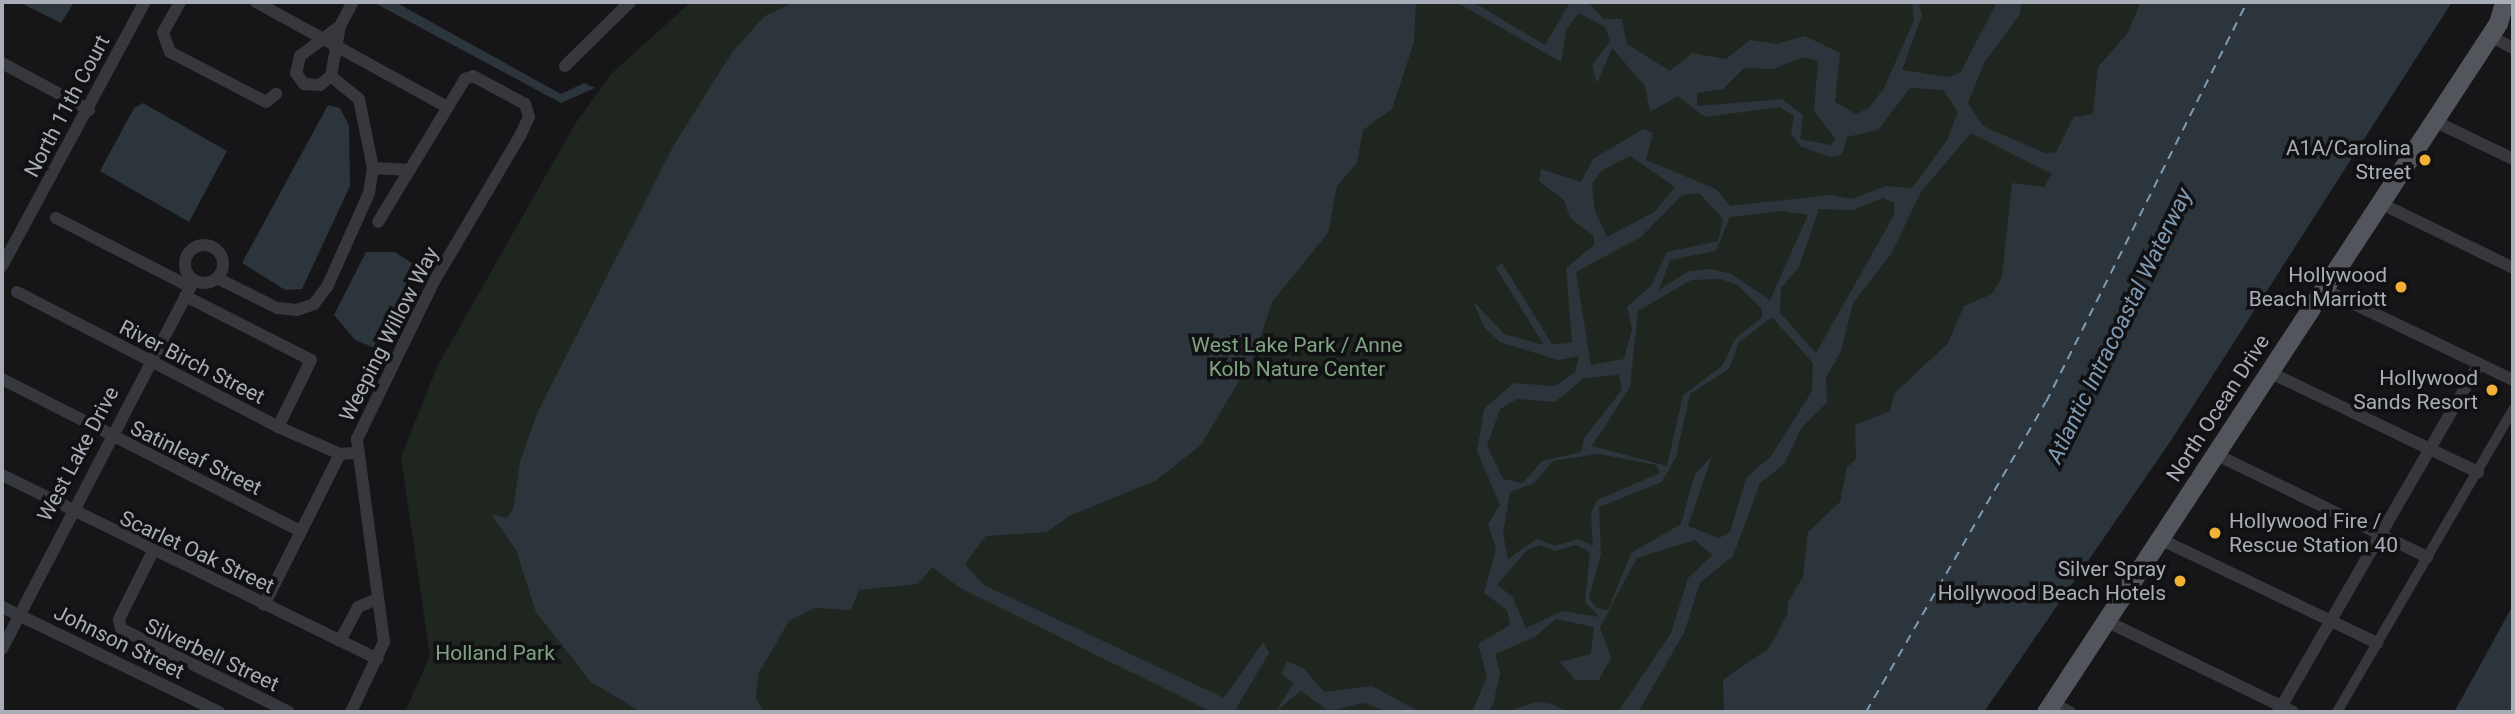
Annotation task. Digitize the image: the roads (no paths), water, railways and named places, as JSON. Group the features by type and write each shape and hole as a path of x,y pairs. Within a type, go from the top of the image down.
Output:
{"main road":[{"name":"North Ocean Drive","path":"2056,709 2106,621 2434,121 2501,24 2504,2"}],"street":[{"name":"North 11th Court","path":"2,266 6,250 89,110 145,2"},
{"path":"180,2 163,44 266,102 276,94"},
{"path":"256,2 447,107 406,170 378,222"},
{"path":"333,71 340,26 353,2"},
{"path":"565,66 630,2"},
{"path":"298,24 307,49"},
{"path":"2501,24 2513,48"},
{"path":"340,26 307,49 295,66 304,84 320,85 333,71 359,57"},
{"path":"189,288 216,278 278,308 314,304 354,230 373,168 359,99 333,71 326,48 307,49"},
{"path":"2,63 89,110"},
{"name":"Weeping Willow Way","path":"351,712 384,642 354,453 433,283 529,117 525,104 473,76 447,107"},
{"path":"2434,121 2513,159"},
{"path":"373,168 406,170"},
{"path":"2380,203 2513,268"},
{"path":"56,218 189,288 311,360 278,427"},
{"path":"189,288 185,261 198,246 221,256 216,278"},
{"name":"West Lake Drive","path":"2,649 68,511 189,288"},
{"path":"2323,289 2513,380"},
{"name":"River Birch Street","path":"17,292 149,363 278,427 340,454 354,453"},
{"path":"2106,621 2284,710 2331,621 2479,364"},
{"path":"2269,372 2478,472"},
{"name":"Satinleaf Street","path":"2,379 109,437 300,531"},
{"path":"2337,712 2513,410"},
{"path":"264,605 340,454"},
{"path":"2215,454 2427,557"},
{"name":"Scarlet Oak Street","path":"4,481 377,659"},
{"path":"2160,539 2377,643"},
{"name":"Silverbell Street","path":"152,553 119,620 121,629 289,712"},
{"path":"340,641 358,607 377,599"},
{"name":"Johnson Street","path":"2,607 219,712"}],"water":[{"path":"19,2 74,2 61,23"},
{"path":"373,2 395,2 561,94 584,83 595,88 561,103"},
{"path":"794,2 1416,2 1414,42 1392,109 1363,130 1357,163 1337,186 1328,233 1272,302 1255,354 1201,445 1155,481 1069,516 1047,532 986,536 965,564 984,585 1224,698 1263,642 1269,653 1234,712 1212,712 960,588 932,567 918,584 859,590 851,610 815,608 789,621 758,674 756,699 764,712 641,712 591,682 536,612 516,550 491,514 506,518 513,510 520,462 538,411 674,145 733,51 765,16"},
{"name":"Atlantic Intracoastal Waterway","path":"1456,2 1473,2 1545,45 1570,2 1588,2 1604,19 1622,19 1627,44 1670,71 1692,53 1726,59 1750,40 1776,44 1805,36 1840,53 1835,102 1856,114 1869,108 1884,88 1914,20 1912,2 1918,2 1922,15 1902,70 1948,77 1960,73 1997,2 2021,2 2020,14 1984,63 1968,103 1983,126 2045,153 2056,152 2074,117 2093,114 2098,67 2127,34 2141,2 2452,2 2170,442 1984,712 1724,712 1723,680 1769,648 1787,615 1788,602 1803,577 1808,532 1840,502 1847,467 1856,459 1855,425 1890,411 1894,394 1948,343 1964,306 1992,294 2002,277 2012,183 2044,187 2052,174 1971,133 1921,192 1891,254 1853,303 1841,351 1826,378 1827,403 1802,427 1784,464 1760,483 1733,556 1700,583 1684,633 1638,712 1618,712 1671,633 1688,578 1712,555 1695,540 1637,558 1600,627 1611,658 1599,680 1575,680 1560,662 1591,654 1594,627 1556,619 1535,637 1495,654 1500,673 1494,701 1489,712 1472,712 1487,677 1478,644 1510,625 1507,610 1484,593 1496,549 1488,524 1500,505 1477,451 1484,409 1514,383 1555,386 1575,372 1579,356 1558,360 1500,342 1484,327 1473,301 1504,334 1544,345 1496,268 1502,263 1552,344 1572,343 1566,268 1594,245 1594,236 1570,218 1564,200 1539,181 1541,169 1581,182 1593,159 1643,129 1653,133 1646,160 1716,189 1730,206 1830,195 1852,199 1885,186 1912,188 1947,140 1958,112 1943,90 1910,88 1878,130 1847,137 1842,155 1829,157 1800,146 1791,134 1794,116 1780,107 1705,117 1678,96 1650,112 1645,86 1612,48 1597,83 1592,66 1610,41 1605,27 1579,13 1566,30 1561,62","holes":["1803,57 1818,61 1814,111 1836,139 1831,145 1800,139 1803,115 1782,99 1697,106 1697,93 1723,89 1744,68 1774,69","1630,156 1675,187 1654,212 1607,237 1595,211 1592,184 1601,171","1699,193 1723,219 1718,241 1667,252 1651,286 1627,307 1632,329 1624,359 1591,365 1576,272 1641,237 1682,195","1883,198 1894,203 1894,215 1816,353 1780,313 1781,288 1799,267 1819,209 1853,210","1783,211 1808,215 1770,300 1730,273 1709,269 1689,271 1659,290 1670,260 1716,251 1730,217","1721,279 1737,285 1762,309 1762,317 1735,339 1722,366 1683,395 1667,466 1592,446 1630,387 1638,311 1691,280","1772,317 1813,363 1812,391 1771,456 1746,478 1730,532 1719,538 1688,526 1712,456 1695,474 1681,524 1631,553 1608,610 1596,608 1589,597 1601,554 1599,507 1662,482 1676,457 1690,394 1729,369 1739,342","1619,375 1622,390 1584,438 1581,452 1542,461 1523,483 1503,479 1487,446 1500,409 1517,399 1555,402 1584,378","1599,454 1656,465 1660,473 1597,500 1591,514 1593,546 1578,539 1555,546 1537,539 1508,559 1503,534 1510,492 1534,483 1553,461","1540,545 1555,551 1576,545 1590,552 1585,602 1600,617 1563,611 1526,628 1512,596 1497,585 1527,550"]},
{"path":"143,103 227,151 189,222 100,171 134,108"},
{"path":"328,105 340,108 349,126 350,186 302,289 285,290 242,263"},
{"path":"366,252 395,252 418,267 400,315 375,348 355,340 334,315"},
{"path":"2513,605 2513,712 2454,712 2478,669"},
{"path":"1287,661 1303,668 1324,692 1372,686 1420,712 1389,712 1364,703 1329,711 1301,691 1275,712 1294,683 1281,674"},
{"path":"1536,702 1552,704 1568,712 1506,712"}],"place":[{"name":"A1A/Carolina Street","path":"2425,160"},
{"name":"Hollywood Beach Marriott","path":"2401,287"},
{"name":"Hollywood Sands Resort","path":"2492,390"},
{"name":"Hollywood Fire / Rescue Station 40","path":"2215,533"},
{"name":"Silver Spray Hollywood Beach Hotels","path":"2180,581"}],"park label":[{"name":"West Lake Park / Anne Kolb Nature Center","path":"1297,357"},
{"name":"Holland Park","path":"495,653"}]}
